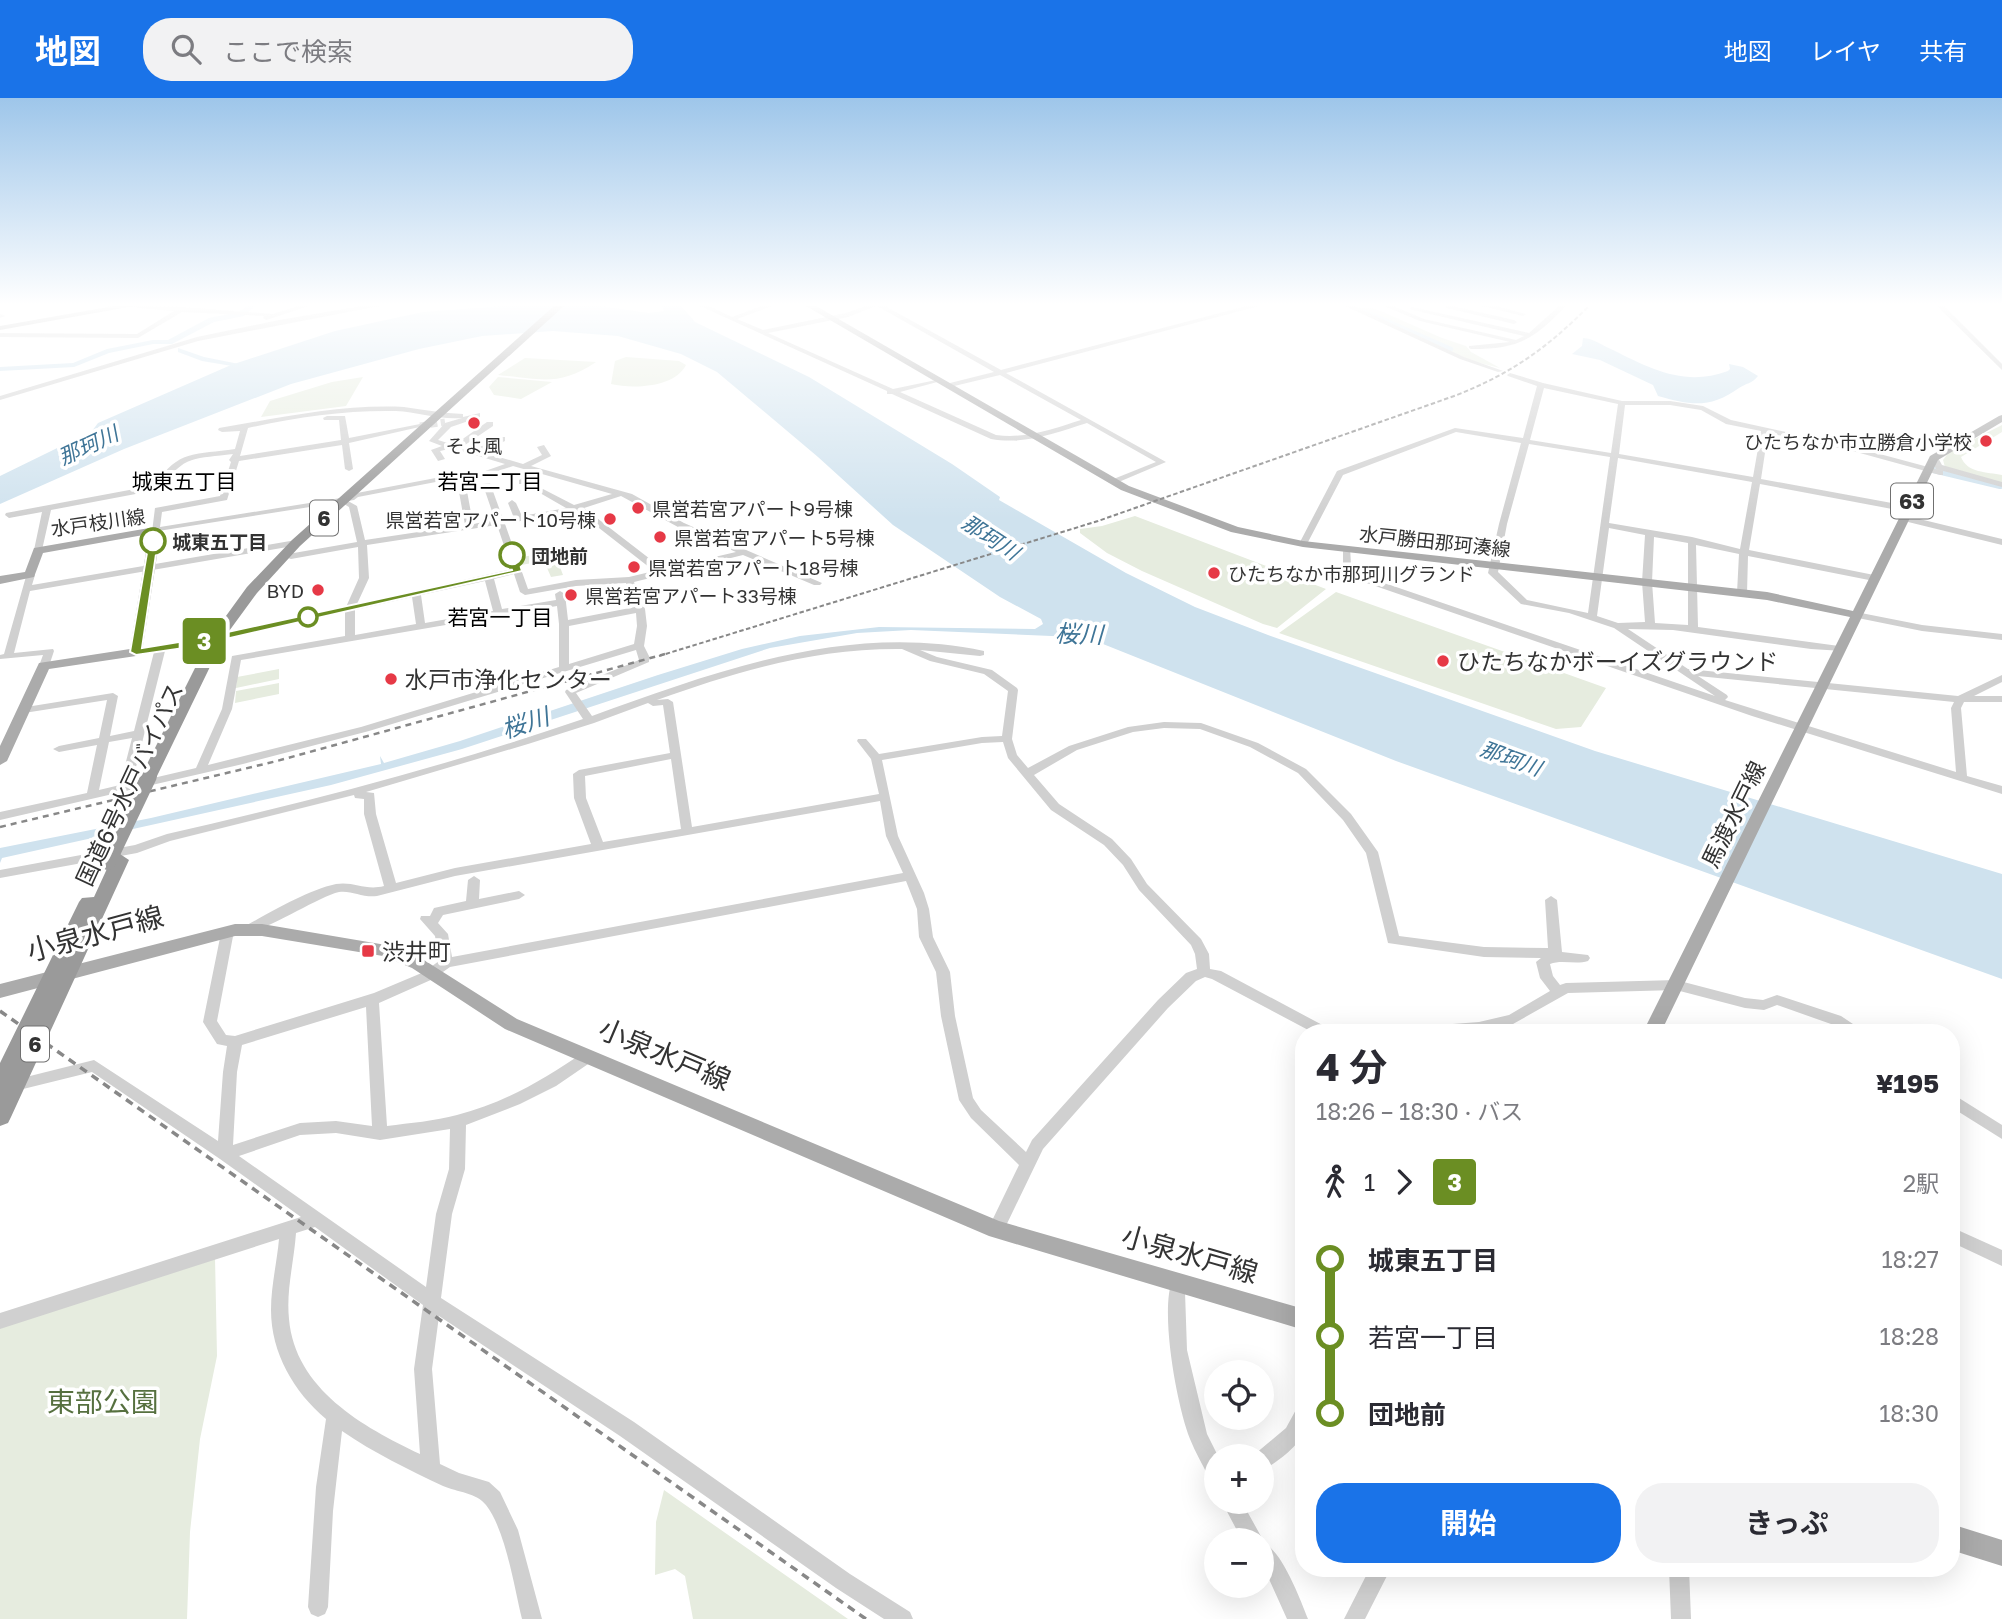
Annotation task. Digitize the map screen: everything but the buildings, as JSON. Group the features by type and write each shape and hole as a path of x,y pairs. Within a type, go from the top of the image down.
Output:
{"highway":[{"name":"国道6号水戸バイパス","path":"0,1117 8,1085 155,774 224,636 252,590 296,543 351,499 488,377"},
{"name":"国道6号水戸バイパス","path":"224,636 291,556 403,446 446,416"}],"main road":[{"name":"水戸勝田那珂湊線","path":"934,377 1114,482 1222,526 1263,538 1742,593 1780,598 1856,615"},
{"name":"63","path":"1856,615 1934,458 2001,420"},
{"name":"水戸枝川線","path":"30,575 37,550 155,530 136,652"},
{"path":"0,580 30,575"},
{"name":"馬渡水戸線","path":"1656,1024 1856,615"},
{"path":"0,761 44,666 136,652"},
{"name":"小泉水戸線","path":"0,990 227,931 252,929 376,947 440,968 511,1024 996,1229 1295,1317"},
{"path":"1960,1540 2002,1553"}],"street":[{"path":"0,398 67,377"},
{"path":"858,377 994,437 1011,440 1087,421"},
{"path":"890,392 978,377"},
{"path":"1008,377 1162,462 1114,482"},
{"path":"1516,377 1622,403 1670,403 1697,407 1725,421 1850,448 1940,472"},
{"path":"1529,377 1541,385"},
{"path":"1541,385 1493,573 1524,602 1592,616 1617,626 1725,698 1726,703"},
{"path":"1592,616 1622,403"},
{"path":"407,405 385,411 342,418 288,420 222,430 326,412 385,411 416,410 446,416 477,415"},
{"path":"477,415 461,412 486,413"},
{"path":"446,416 432,439 450,448 621,494 741,551 817,583"},
{"path":"342,418 349,469"},
{"path":"441,459 435,450 450,448 489,424"},
{"path":"233,460 346,442 420,426"},
{"path":"245,428 233,460 224,498 158,510 155,530 351,499 427,478 446,478"},
{"path":"403,446 401,442 407,430"},
{"path":"1303,544 1340,473 1451,430 1756,480 1906,513 2002,542"},
{"path":"1742,593 1744,551 1765,430"},
{"path":"472,454 502,439"},
{"path":"522,467 547,456 541,447"},
{"path":"9,515 149,490 160,485 163,475 183,459 237,451"},
{"path":"1934,458 1939,467 2002,485"},
{"path":"470,528 461,481 511,464"},
{"path":"522,482 540,472"},
{"path":"464,489 487,485 526,592 559,586 629,580 739,554 741,551"},
{"path":"543,491 575,508 662,573"},
{"path":"291,556 500,524 575,508 621,494"},
{"path":"351,499 362,545 364,578 350,608 351,638"},
{"path":"512,503 519,519"},
{"path":"37,550 47,508"},
{"path":"1604,524 1874,579"},
{"path":"1650,532 1647,582 1650,625"},
{"path":"1692,540 1693,628"},
{"path":"27,589 296,543"},
{"path":"1347,549 1346,566 1360,578 1800,729 2002,790"},
{"path":"136,652 224,636 517,571"},
{"path":"30,575 4,657 49,651 44,666"},
{"path":"489,578 498,611"},
{"path":"592,720 570,692 642,664 644,656 639,646 642,626 640,609 629,580"},
{"path":"559,586 564,624 564,670"},
{"path":"416,593 420,623"},
{"path":"200,771 227,709 236,658 561,601"},
{"path":"564,624 640,609"},
{"path":"1856,615 1922,628 2002,637"},
{"path":"1617,626 1693,628 1735,637 1839,649"},
{"path":"0,816 200,771 365,729 639,646"},
{"path":"0,874 65,860 91,859 137,849 167,838 428,773 753,665 823,651 886,646 916,646 980,653"},
{"path":"886,646 907,648 988,673 1013,690 1007,739 1012,756 1055,807 1108,842 1127,862 1143,887 1196,942 1202,954 1205,972"},
{"path":"125,787 160,649"},
{"path":"1686,672 1960,699 2002,699"},
{"path":"1962,779 1956,708 1960,699 2002,678"},
{"path":"1668,693 1726,703"},
{"path":"24,710 113,696 92,795"},
{"path":"592,720 666,700 687,831"},
{"path":"1028,773 1073,748 1132,729 1164,725 1201,726 1254,745 1302,771 1347,817 1372,852 1393,940 1484,952 1555,953 1551,900"},
{"path":"59,749 140,733"},
{"path":"876,758 982,740 1007,739"},
{"path":"862,740 876,758 884,784 892,836 923,909 926,937 943,972 948,1016 965,1100 1027,1163"},
{"path":"598,846 580,798 579,774 676,755"},
{"path":"334,798 367,794 370,796 370,814 391,887"},
{"path":"252,929 264,920 338,888 352,888 365,893 455,872 884,797"},
{"path":"227,931 210,1022 222,1040 235,1042 372,998 440,968 908,876"},
{"path":"472,904 474,880"},
{"path":"440,968 441,934 429,921 439,911 519,895"},
{"path":"1559,993 1547,978 1543,962 1555,957 1583,958"},
{"path":"996,1229 1037,1146 1163,1004 1191,977 1205,972 1216,975 1308,1024"},
{"path":"1492,1024 1513,1019 1559,993 1576,987 1676,985 1745,1003 1764,1005 1777,1000 1842,1024"},
{"path":"372,998 380,1134"},
{"path":"225,1154 230,1072 235,1042"},
{"path":"225,1154 276,1136 309,1128 336,1127 380,1134 458,1121 515,1100 551,1082 589,1056"},
{"path":"8,1085 94,1066 225,1154 431,1301 627,1429 843,1581 903,1619"},
{"path":"1960,1105 2002,1133"},
{"path":"431,1468 423,1369 444,1214 457,1168 458,1121"},
{"path":"0,1321 315,1220"},
{"path":"288,1229 280,1317 284,1347 295,1371 336,1416 387,1449 459,1483 485,1490 498,1507 508,1531 532,1619"},
{"path":"1960,1238 2002,1258"},
{"path":"1179,1283 1178,1350 1198,1436 1204,1448"},
{"path":"318,1607 328,1463 336,1416"},
{"path":"1274,1451 1295,1431"},
{"path":"1274,1569 1298,1619"},
{"path":"1354,1619 1376,1577"},
{"path":"1679,1577 1681,1619"}],"green space":[{"path":"363,377 346,406 261,417 270,401 332,382"},
{"path":"498,377 552,382 521,399 494,395 489,387"},
{"path":"518,377 564,377 549,379"},
{"path":"612,377 674,377 652,385 611,384"},
{"path":"2002,425 2002,432 1961,457 1973,469 2002,475 2002,483 1945,467 1943,460 1949,452"},
{"name":"ひたちなか市那珂川グランド","path":"1135,516 1326,589 1277,628 1142,571 1107,553 1080,533 1080,529 1102,526"},
{"path":"567,548 570,556 557,559 563,575 551,577 544,561 521,565 518,558"},
{"name":"ひたちなかボーイズグラウンド","path":"1336,592 1606,688 1581,727 1556,729 1279,633"},
{"path":"279,669 279,679 236,688 237,677"},
{"path":"279,683 279,694 235,703 236,691"},
{"name":"東部公園","path":"215,1257 217,1356 200,1439 190,1532 187,1619 0,1619 0,1326"},
{"path":"664,1490 848,1619 693,1619 685,1576 675,1569 655,1575 656,1522"}],"water":[{"name":"那珂川","path":"204,377 317,377 291,384 124,449 0,504 0,476 92,431 98,423"},
{"path":"723,377 809,377 952,464 1000,497 999,500 1126,573 1195,607 1595,751 2002,874 2002,979 1396,761 1103,644 1075,637 911,630 857,633 770,648 462,749 331,785 2,858 0,863 0,848 151,818 381,764 380,756 384,763 460,741 742,649 800,636 879,627 1035,629 1043,624 1041,619 1000,597 893,525"},
{"path":"1636,377 1757,377 1719,399 1701,403 1681,402 1658,396 1653,385"}],"waterway":[{"path":"1933,470 2000,486"}],"tunnel":[{"path":"420,426 445,422"}],"railway":[{"path":"659,656 1098,521 1457,395 1497,377"},
{"path":"0,827 277,761 665,654"},
{"path":"0,1011 866,1619"}],"bus line":[{"name":"3","path":"153,541 136,652 191,644 517,571 512,555"}],"place":[{"name":"そよ風","path":"474,423"},
{"name":"ひたちなか市立勝倉小学校","path":"1986,441"},
{"name":"県営若宮アパート9号棟","path":"638,508"},
{"name":"県営若宮アパート10号棟","path":"610,519"},
{"name":"県営若宮アパート5号棟","path":"660,537"},
{"name":"城東五丁目","path":"153,541"},
{"name":"団地前","path":"512,555"},
{"name":"県営若宮アパート18号棟","path":"634,567"},
{"name":"ひたちなか市那珂川グランド","path":"1214,573"},
{"name":"BYD","path":"318,590"},
{"name":"県営若宮アパート33号棟","path":"571,595"},
{"name":"ひたちなかボーイズグラウンド","path":"1443,661"},
{"name":"水戸市浄化センター","path":"391,679"},
{"name":"渋井町","path":"368,951"}],"district":[{"name":"城東五丁目","path":"184,481"},
{"name":"若宮二丁目","path":"490,481"},
{"name":"若宮一丁目","path":"500,617"}],"water label":[{"name":"桜川","path":"1079,633"},
{"name":"桜川","path":"525,722"}]}
